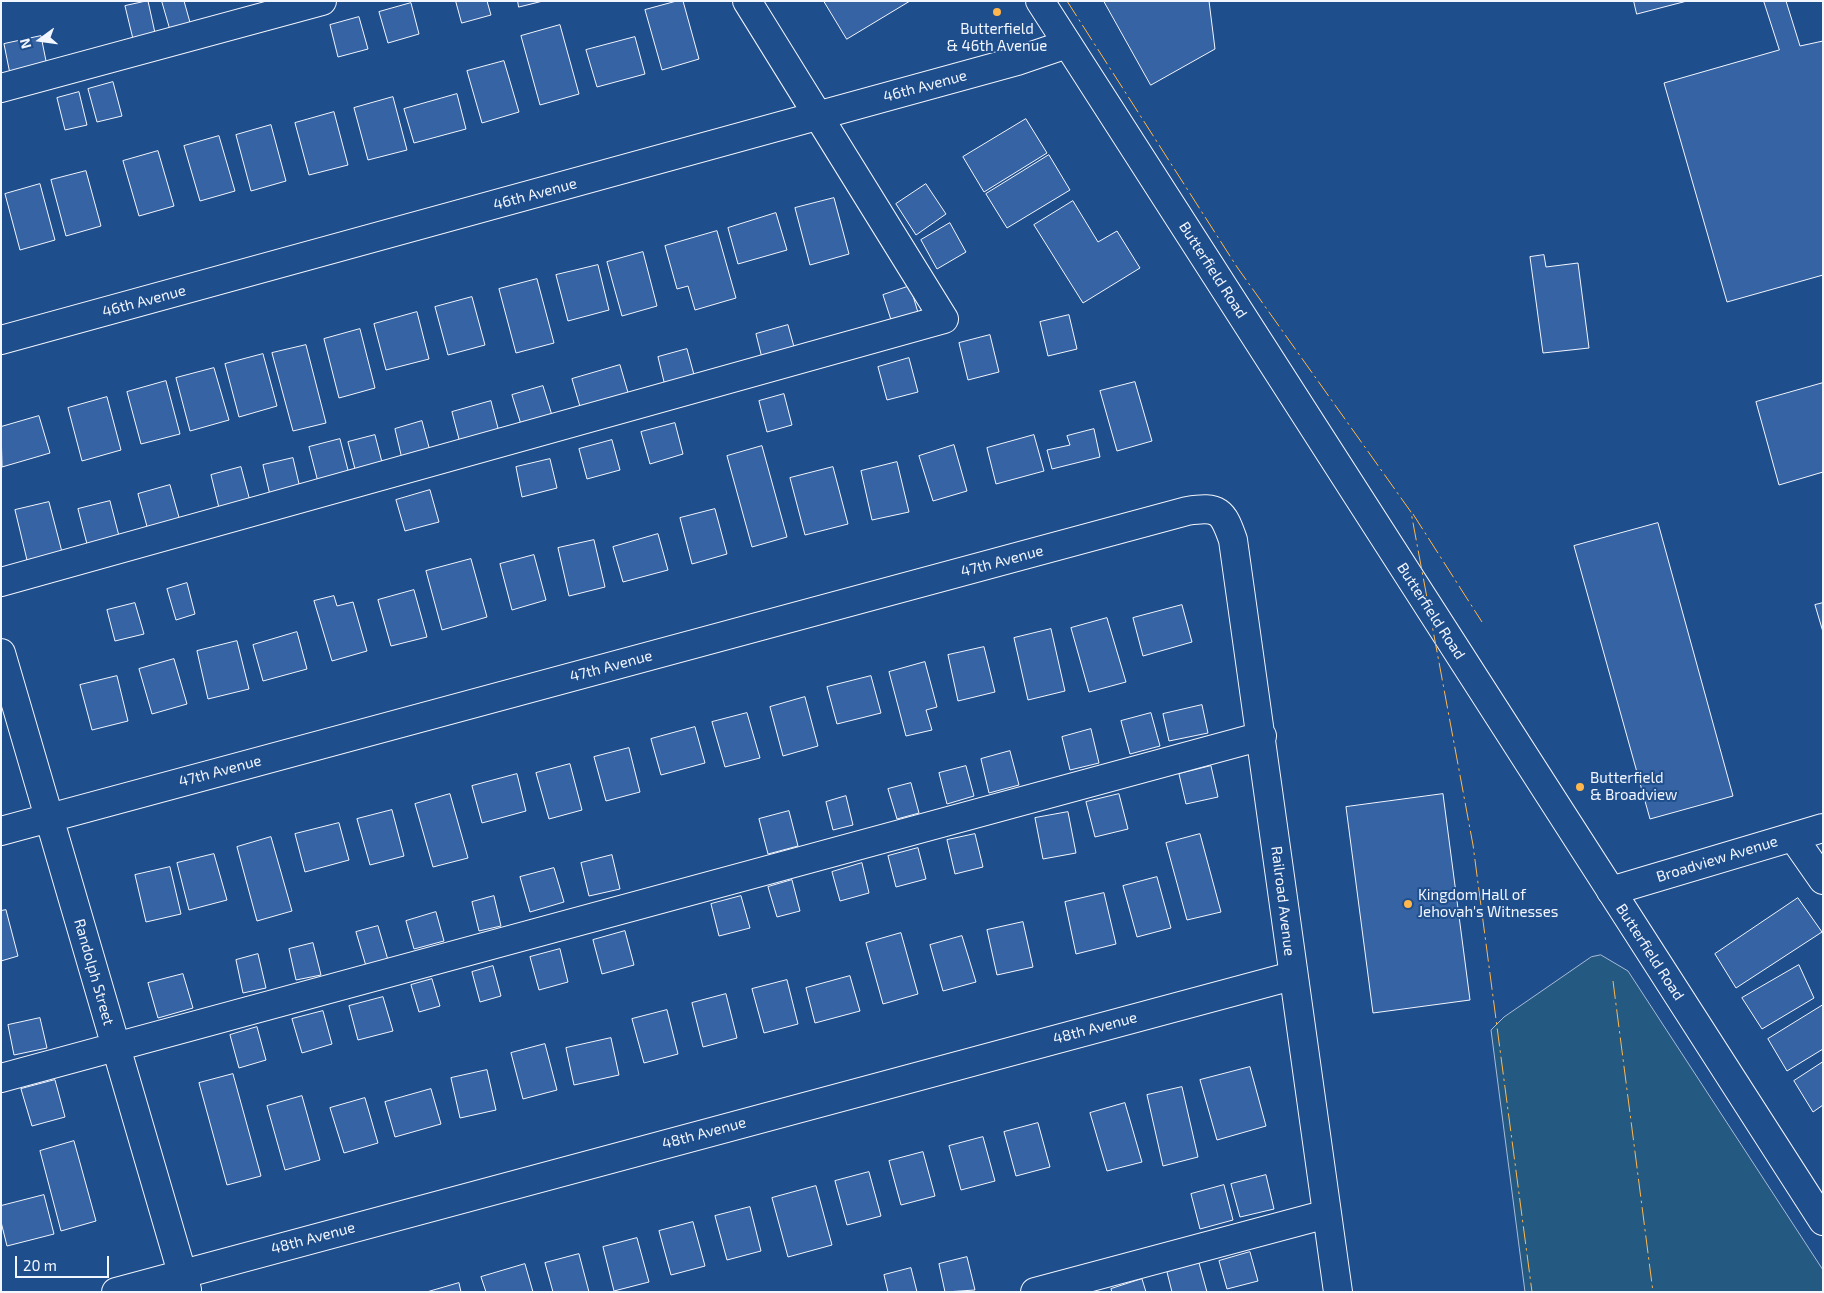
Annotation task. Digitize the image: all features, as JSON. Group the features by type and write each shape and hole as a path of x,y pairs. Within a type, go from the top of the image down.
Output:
{"street":[{"path":"1,88 322,1"},
{"path":"1,582 944,319 820,115 747,1"},
{"name":"Butterfield Road","path":"1040,1 1823,1221"},
{"name":"46th Avenue","path":"1,340 1017,61 1067,44"},
{"name":"47th Avenue","path":"1,831 1187,511 1207,508 1221,514"},
{"name":"Railroad Avenue","path":"1221,514 1227,523 1233,540 1262,736 1292,976 1338,1292"},
{"name":"Randolph Street","path":"1,653 185,1283"},
{"path":"1,1078 1262,736"},
{"name":"Broadview Avenue","path":"1611,891 1823,828"},
{"path":"1793,836 1823,880"},
{"name":"48th Avenue","path":"116,1292 185,1283 1292,976"},
{"path":"1036,1292 1327,1214"}],"shaded area":[{"path":"1601,955 1628,971 1823,1270 1823,1292 1525,1292 1491,1030 1504,1017 1591,957"}],"building":[{"path":"148,1 155,33 133,39 125,6"},
{"path":"162,1 184,1 191,26 171,32"},
{"path":"456,1 487,1 491,15 462,23"},
{"path":"518,1 543,1 519,7"},
{"path":"683,1 699,59 662,70 645,10"},
{"path":"824,1 910,1 847,39"},
{"path":"1104,1 1209,1 1215,49 1151,85"},
{"path":"1634,1 1687,1 1637,14"},
{"path":"1764,1 1786,1 1800,46 1823,41 1823,275 1727,302 1664,83 1779,50"},
{"path":"411,3 419,34 388,43 379,12"},
{"path":"359,17 368,49 338,57 330,25"},
{"path":"560,25 579,94 540,105 521,36"},
{"path":"41,36 47,66 10,74 4,44"},
{"path":"635,37 645,74 597,87 586,50"},
{"path":"504,61 519,112 482,123 467,71"},
{"path":"113,82 122,116 97,122 88,89"},
{"path":"79,92 87,125 65,130 57,98"},
{"path":"457,94 466,129 414,143 404,109"},
{"path":"393,97 407,150 368,160 354,108"},
{"path":"334,112 348,165 309,175 295,123"},
{"path":"1026,119 1047,153 984,192 963,157"},
{"path":"271,125 286,181 251,191 236,135"},
{"path":"219,136 235,191 200,201 184,146"},
{"path":"158,151 174,206 139,216 123,161"},
{"path":"1049,155 1070,190 1007,228 986,194"},
{"path":"86,171 101,226 66,236 51,180"},
{"path":"40,184 55,240 20,250 5,194"},
{"path":"926,184 946,214 916,235 896,204"},
{"path":"834,198 849,254 810,265 795,208"},
{"path":"1073,201 1098,242 1117,231 1140,268 1083,303 1034,225"},
{"path":"776,213 787,250 738,264 728,228"},
{"path":"950,223 966,252 937,269 921,240"},
{"path":"717,231 736,298 695,310 688,286 677,289 665,246"},
{"path":"643,252 657,306 622,316 607,262"},
{"path":"1544,255 1546,267 1578,263 1589,348 1543,353 1530,257"},
{"path":"598,265 609,310 568,321 556,275"},
{"path":"537,279 554,343 516,353 499,289"},
{"path":"910,286 920,319 893,326 883,295"},
{"path":"472,297 485,345 448,355 435,307"},
{"path":"417,312 429,359 386,370 374,324"},
{"path":"1069,315 1077,349 1048,356 1040,322"},
{"path":"788,325 796,354 763,362 756,334"},
{"path":"360,329 375,388 339,398 324,339"},
{"path":"990,335 999,372 968,380 959,343"},
{"path":"306,345 326,423 293,431 272,353"},
{"path":"687,349 696,382 666,390 658,357"},
{"path":"263,354 277,406 239,417 225,364"},
{"path":"909,358 918,392 887,400 878,367"},
{"path":"620,365 629,396 581,410 572,379"},
{"path":"214,368 229,420 190,431 176,378"},
{"path":"166,381 180,434 141,444 127,392"},
{"path":"1135,382 1152,441 1117,451 1100,391"},
{"path":"1823,383 1823,472 1779,485 1756,402"},
{"path":"543,386 554,422 523,431 512,395"},
{"path":"784,394 792,425 767,432 759,401"},
{"path":"107,397 121,450 82,461 68,408"},
{"path":"491,401 499,432 460,443 452,412"},
{"path":"39,416 50,453 2,467 1,427"},
{"path":"422,421 430,451 402,459 395,429"},
{"path":"675,423 683,454 650,464 641,432"},
{"path":"1094,429 1100,457 1052,469 1047,450 1070,445 1067,436"},
{"path":"375,435 383,466 356,473 348,442"},
{"path":"1034,435 1044,471 996,484 987,448"},
{"path":"340,439 349,474 318,482 309,447"},
{"path":"612,440 620,470 587,479 579,449"},
{"path":"954,445 967,491 933,501 919,456"},
{"path":"762,446 787,537 752,547 727,456"},
{"path":"293,458 300,488 270,495 263,465"},
{"path":"550,459 557,488 522,497 516,467"},
{"path":"897,462 909,512 872,520 861,471"},
{"path":"241,467 250,501 219,508 211,475"},
{"path":"833,467 848,524 805,535 790,478"},
{"path":"170,485 180,521 148,530 138,494"},
{"path":"430,490 439,522 405,531 396,500"},
{"path":"110,501 119,536 87,544 78,509"},
{"path":"49,502 62,552 27,560 15,510"},
{"path":"715,509 727,554 692,564 680,518"},
{"path":"1658,523 1733,796 1650,819 1574,546"},
{"path":"658,534 668,570 623,582 613,547"},
{"path":"594,540 605,587 569,596 558,548"},
{"path":"534,555 546,600 512,610 500,564"},
{"path":"471,559 487,617 442,630 426,571"},
{"path":"187,583 195,614 176,620 167,589"},
{"path":"414,590 427,637 391,646 378,600"},
{"path":"334,596 337,606 353,602 367,651 332,661 314,601"},
{"path":"135,603 144,634 115,641 107,610"},
{"path":"1823,603 1823,632 1815,605"},
{"path":"1182,605 1192,642 1143,656 1133,618"},
{"path":"1107,618 1126,682 1089,692 1071,628"},
{"path":"1051,629 1065,691 1028,700 1014,638"},
{"path":"297,632 307,669 263,681 253,645"},
{"path":"237,641 249,689 208,699 197,651"},
{"path":"984,647 995,692 958,701 948,655"},
{"path":"174,659 187,704 152,714 139,669"},
{"path":"925,662 937,707 926,710 932,730 906,736 889,672"},
{"path":"117,676 128,721 92,730 80,685"},
{"path":"871,676 881,713 837,724 827,687"},
{"path":"805,697 818,746 783,756 770,707"},
{"path":"1202,705 1208,733 1169,741 1163,714"},
{"path":"747,713 760,758 725,767 712,722"},
{"path":"1151,713 1160,746 1130,754 1121,721"},
{"path":"695,727 705,763 661,775 651,739"},
{"path":"1091,729 1099,763 1070,770 1062,737"},
{"path":"629,748 640,792 606,801 594,757"},
{"path":"1010,751 1019,785 989,793 981,759"},
{"path":"570,764 582,810 549,819 536,773"},
{"path":"966,766 974,796 947,804 939,773"},
{"path":"1211,766 1218,797 1186,804 1179,774"},
{"path":"517,774 526,811 482,823 472,786"},
{"path":"911,783 919,813 897,819 888,789"},
{"path":"450,794 468,858 433,867 415,804"},
{"path":"1119,794 1128,829 1095,837 1086,802"},
{"name":"Kingdom Hall of Jehovah's Witnesses","path":"1443,794 1470,1000 1373,1013 1346,807"},
{"path":"846,796 853,825 833,830 826,802"},
{"path":"392,810 404,856 370,865 357,819"},
{"path":"789,811 798,846 768,854 759,819"},
{"path":"1068,812 1076,853 1043,859 1035,818"},
{"path":"339,823 349,860 305,872 295,834"},
{"path":"975,834 983,867 955,874 947,840"},
{"path":"1200,834 1221,912 1187,920 1166,843"},
{"path":"271,837 292,911 257,921 237,847"},
{"path":"918,848 926,879 896,887 888,856"},
{"path":"214,854 227,900 189,910 177,863"},
{"path":"612,855 620,889 589,896 581,863"},
{"path":"862,863 869,893 840,901 832,872"},
{"path":"170,867 181,914 146,922 135,875"},
{"path":"554,868 564,902 530,912 520,877"},
{"path":"1157,877 1171,928 1137,937 1123,886"},
{"path":"792,880 800,911 777,917 768,887"},
{"path":"1104,893 1116,944 1076,954 1065,902"},
{"path":"494,896 501,926 479,931 472,902"},
{"path":"741,896 750,928 719,936 711,904"},
{"path":"1798,898 1822,932 1736,988 1715,954"},
{"path":"6,910 18,956 1,961 1,911"},
{"path":"436,912 444,941 414,949 406,921"},
{"path":"1023,922 1033,967 997,975 987,930"},
{"path":"378,926 388,960 366,966 356,932"},
{"path":"625,931 634,965 602,974 593,940"},
{"path":"901,933 918,994 883,1004 866,943"},
{"path":"962,936 976,982 943,991 930,945"},
{"path":"313,943 321,975 296,980 289,949"},
{"path":"560,949 568,982 539,990 530,957"},
{"path":"258,954 266,988 243,993 236,960"},
{"path":"1799,965 1814,998 1762,1029 1742,998"},
{"path":"493,966 501,996 480,1002 472,972"},
{"path":"183,974 193,1008 158,1018 148,983"},
{"path":"850,976 860,1011 815,1023 806,988"},
{"path":"432,979 440,1006 419,1012 411,985"},
{"path":"787,980 798,1024 764,1033 752,989"},
{"path":"726,994 737,1038 703,1047 692,1003"},
{"path":"383,997 393,1031 358,1040 349,1006"},
{"path":"1823,1005 1823,1049 1787,1071 1768,1039"},
{"path":"667,1010 678,1054 644,1063 632,1019"},
{"path":"323,1011 332,1044 302,1053 292,1019"},
{"path":"40,1018 47,1048 14,1055 8,1025"},
{"path":"257,1027 266,1060 239,1068 230,1035"},
{"path":"611,1038 619,1075 574,1085 566,1048"},
{"path":"545,1044 557,1090 523,1099 511,1053"},
{"path":"1823,1062 1823,1105 1813,1112 1794,1081"},
{"path":"1250,1067 1266,1126 1217,1140 1200,1080"},
{"path":"487,1070 496,1110 460,1118 451,1078"},
{"path":"233,1074 261,1176 227,1185 199,1083"},
{"path":"55,1080 65,1117 32,1126 21,1089"},
{"path":"1182,1087 1198,1157 1163,1166 1147,1095"},
{"path":"431,1089 441,1124 395,1137 385,1102"},
{"path":"302,1096 320,1160 285,1170 267,1106"},
{"path":"365,1098 378,1143 344,1153 330,1108"},
{"path":"1125,1103 1142,1162 1107,1171 1090,1113"},
{"path":"1038,1123 1050,1167 1016,1176 1004,1132"},
{"path":"983,1137 995,1181 961,1190 949,1146"},
{"path":"74,1141 96,1221 61,1231 40,1151"},
{"path":"923,1152 935,1196 901,1205 889,1161"},
{"path":"869,1172 881,1216 847,1225 835,1181"},
{"path":"1266,1175 1274,1209 1240,1217 1231,1184"},
{"path":"1224,1185 1233,1220 1200,1229 1191,1194"},
{"path":"816,1186 832,1245 788,1257 772,1198"},
{"path":"44,1195 54,1234 7,1246 1,1222 1,1206"},
{"path":"750,1207 761,1251 727,1260 715,1216"},
{"path":"693,1222 705,1266 671,1275 659,1231"},
{"path":"637,1238 649,1282 614,1291 603,1247"},
{"path":"1250,1252 1258,1281 1227,1289 1219,1261"},
{"path":"579,1254 589,1292 553,1292 545,1263"},
{"path":"967,1257 975,1290 945,1292 939,1264"},
{"path":"1199,1263 1207,1292 1172,1292 1167,1272"},
{"path":"525,1264 533,1292 486,1292 481,1277"},
{"path":"911,1268 917,1292 888,1292 884,1275"},
{"path":"1142,1279 1146,1292 1112,1292 1111,1289"},
{"path":"459,1283 461,1292 427,1292"}],"power":[{"path":"1067,1 1237,267 1411,512 1473,845 1532,1292"},
{"path":"1413,514 1482,622"},
{"path":"1613,981 1653,1292"}],"place":[{"name":"Butterfield & 46th Avenue","path":"997,12"},
{"name":"Butterfield & Broadview","path":"1580,787"},
{"name":"Kingdom Hall of Jehovah's Witnesses","path":"1408,904"}]}
